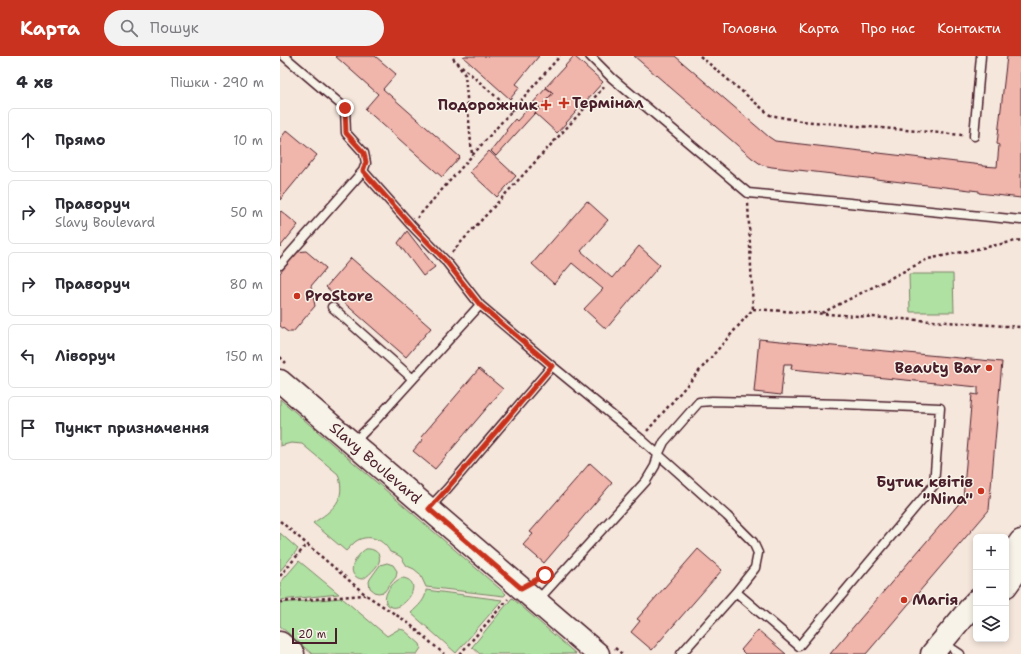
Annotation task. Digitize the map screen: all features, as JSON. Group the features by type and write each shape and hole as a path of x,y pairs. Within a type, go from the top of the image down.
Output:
{"main road":[{"name":"Slavy Boulevard","path":"280,381 598,654"},
{"path":"1009,558 1021,541"},
{"path":"1009,582 1021,565"},
{"path":"932,654 973,605"},
{"path":"955,653 973,628"},
{"path":"280,643 293,654"}],"lane":[{"path":"280,265 363,171 366,162 364,153 346,133 345,108 284,56"},
{"path":"590,56 612,78 748,193 1021,220"},
{"path":"974,136 981,56"},
{"path":"363,171 411,225 445,260 480,305 641,439 658,456 727,516 753,542 758,553 755,568 736,592 681,654"},
{"path":"353,444 480,305"},
{"path":"332,307 413,379"},
{"path":"429,509 552,366"},
{"path":"529,595 646,481 655,466 664,442 699,402 835,403 940,408 934,485 799,646 736,592"}],"path":[{"path":"411,225 560,56"},
{"path":"700,56 770,115 801,121 974,136"},
{"path":"452,57 512,111"},
{"path":"452,57 465,75 472,156"},
{"path":"445,260 612,78"},
{"path":"641,439 753,309 748,193"},
{"path":"821,314 928,259 1021,240"},
{"path":"753,309 1021,327"},
{"path":"280,521 366,595 407,622 444,654"},
{"path":"280,576 307,544"},
{"path":"460,654 512,594 529,595"},
{"path":"280,602 366,595"}],"green space":[{"path":"909,274 953,274 954,312 910,312"},
{"path":"280,399 506,594 504,596 426,587 420,574 407,566 401,557 390,552 381,541 372,538 363,538 355,542 346,551 313,523 327,514 339,498 341,491 338,474 302,444 291,443 280,446"},
{"path":"280,533 298,549 280,571"},
{"path":"366,549 371,549 376,552 380,559 372,572 361,579 354,575 352,568 355,560"},
{"path":"299,561 339,594 280,600 280,583"},
{"path":"387,563 393,565 397,571 396,577 384,592 375,592 370,588 370,579 380,565"},
{"path":"403,578 410,581 413,585 413,590 402,605 392,607 387,604 386,596 391,586 399,579"},
{"path":"426,590 502,600 456,653 411,613 423,600"},
{"path":"342,598 387,636 399,629 404,630 420,644 421,648 417,654 312,654 280,626 280,603"},
{"path":"512,598 576,654 480,654 472,647"}],"building":[{"path":"335,56 375,56 396,74 383,89 460,157 442,177 365,109 378,94"},
{"path":"539,56 516,84 520,87 510,99 463,57"},
{"name":"Термінал","path":"574,56 603,82 557,133 535,113 553,93 546,87"},
{"path":"634,56 675,56 775,141 997,167 999,145 997,144 1007,56 1021,56 1021,198 979,193 979,191 762,165"},
{"path":"546,88 553,93 496,156 491,151 507,131 506,130 515,119 517,121"},
{"path":"287,130 317,155 280,200 280,139"},
{"path":"489,151 516,176 497,197 470,172"},
{"path":"587,201 608,220 581,251 612,278 639,246 660,265 606,329 584,309 603,289 572,263 554,284 532,264"},
{"path":"281,211 298,225 280,247 280,212"},
{"path":"407,231 435,267 423,276 398,243"},
{"name":"ProStore","path":"306,251 326,268 311,286 315,306 293,332 288,332 280,326 280,273 297,252"},
{"path":"351,258 431,328 406,357 326,287"},
{"path":"759,339 1002,362 989,510 866,654 830,654 963,499 972,394 978,395 978,387 791,369 792,364 784,364 781,395 754,392"},
{"path":"479,369 503,389 435,469 413,451 423,439 421,437"},
{"path":"590,463 612,483 544,563 523,545 533,534 530,532"},
{"path":"698,549 722,570 652,650 631,632 640,621 637,619"},
{"path":"758,630 786,654 745,654 741,650"}],"place":[{"name":"Термінал","path":"564,103"},
{"name":"Подорожник","path":"546,105"},
{"name":"ProStore","path":"297,296"},
{"name":"Beauty Bar","path":"989,368"},
{"name":"Бутик квітів \"Nina\"","path":"981,491"},
{"name":"Магія","path":"904,600"}],"route":[{"path":"345,108 346,133 364,153 366,162 363,171 411,225 445,260 480,305 552,366 429,509 521,588 545,575"}]}
